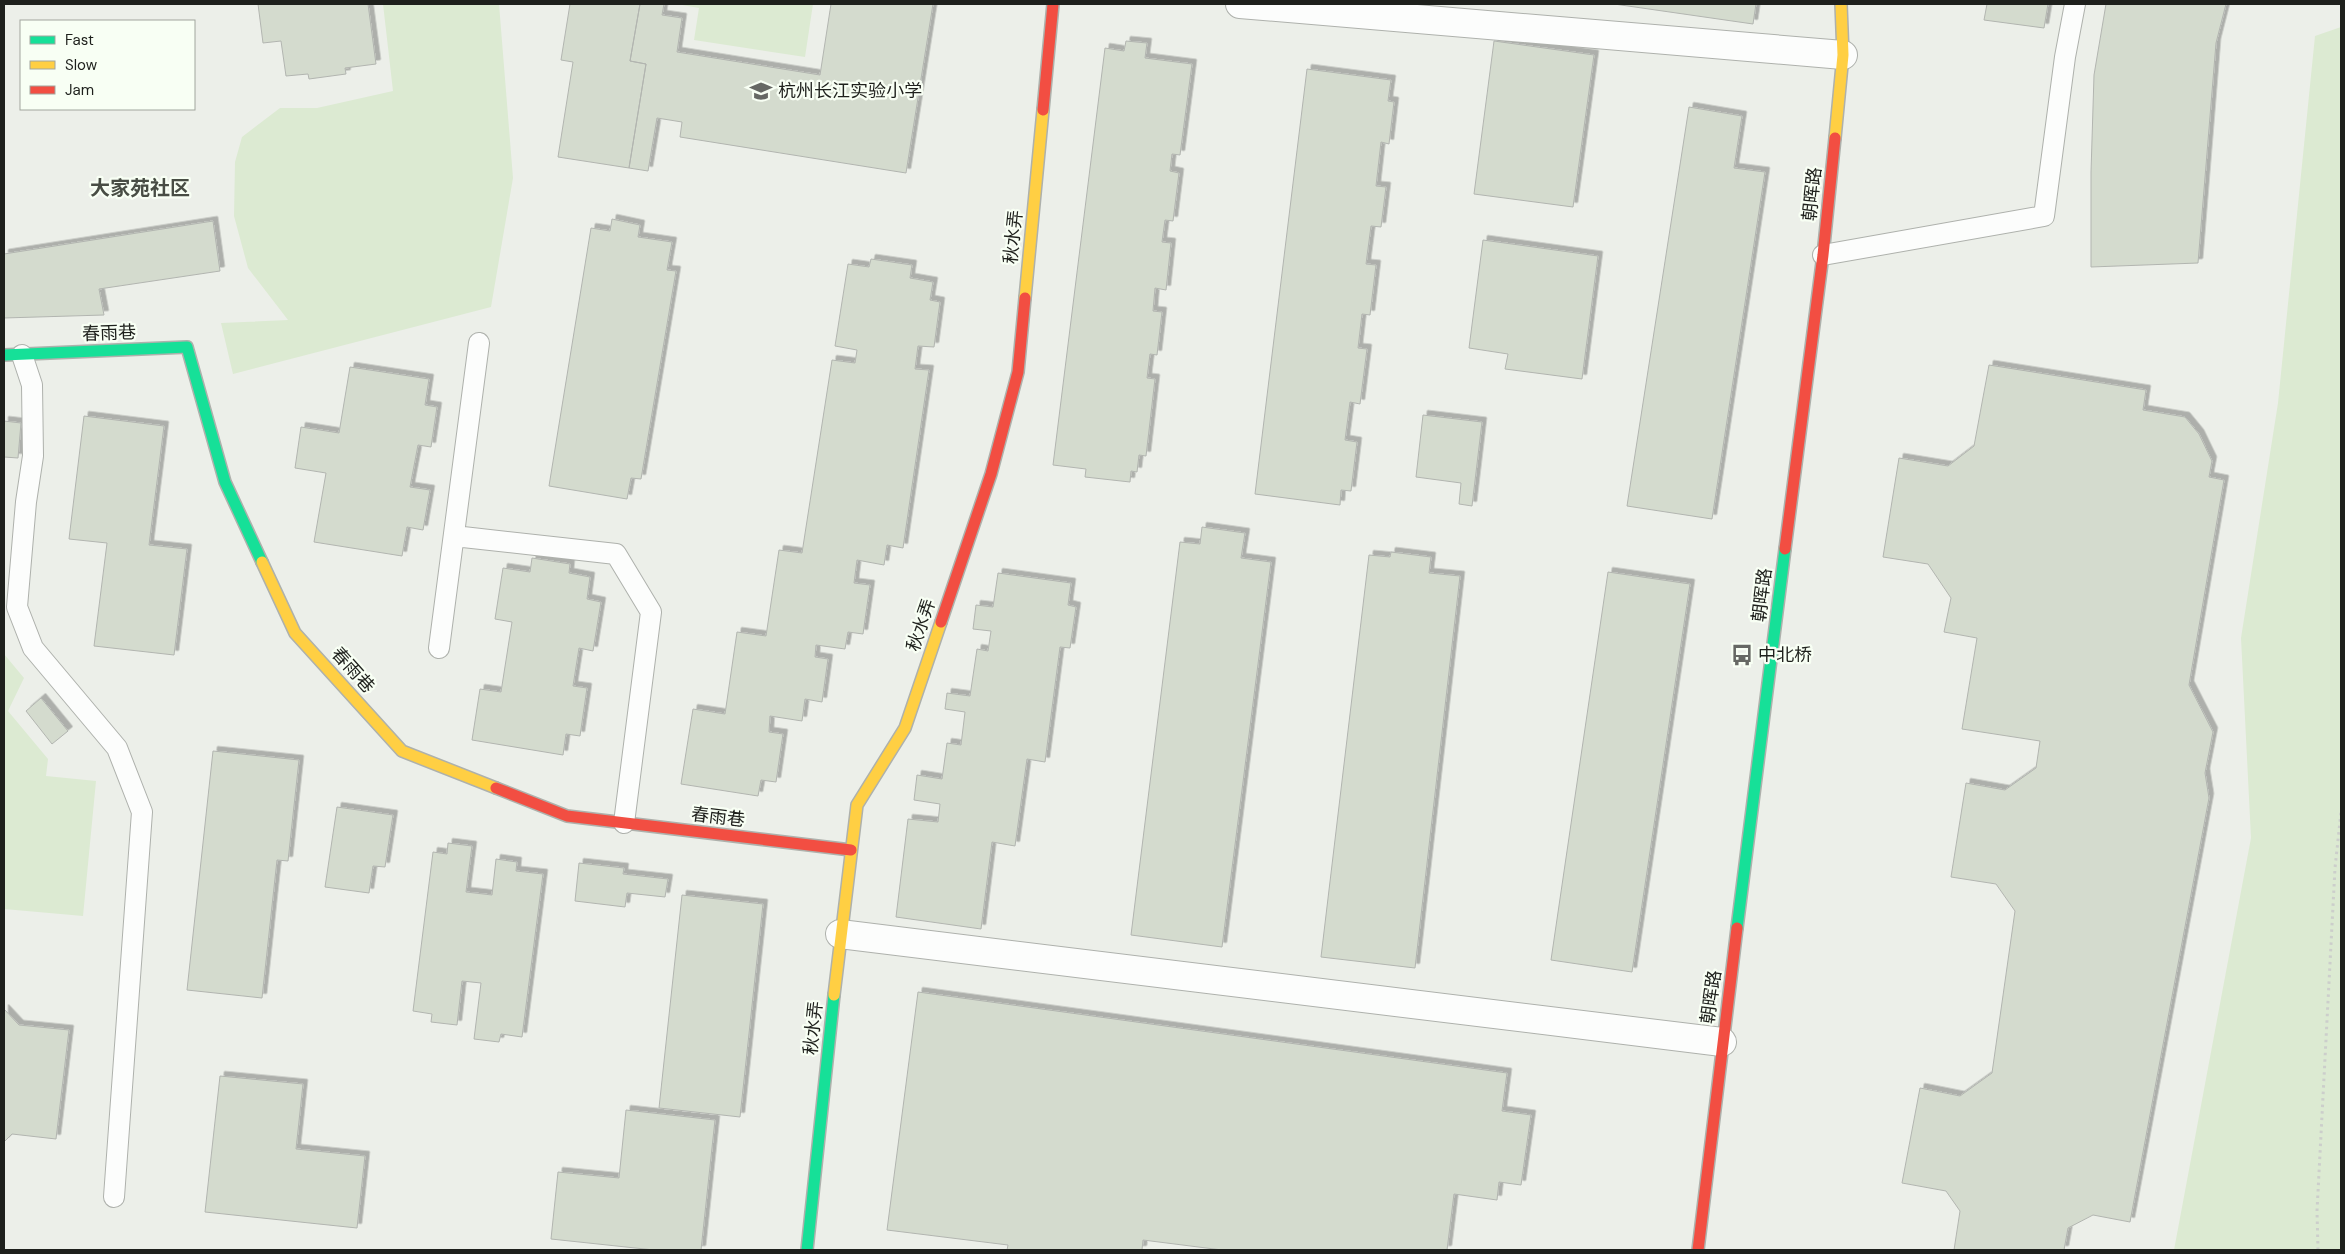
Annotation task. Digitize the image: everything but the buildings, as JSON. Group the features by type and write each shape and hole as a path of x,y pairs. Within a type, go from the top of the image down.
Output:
{"street":[{"name":"秋水弄","path":"807,1250 840,934 857,805 905,728 991,474 1018,372 1053,4"},
{"path":"1240,4 1844,56"},
{"name":"朝晖路","path":"1698,1250 1722,1042 1823,255 1844,56 1841,4"},
{"name":"春雨巷","path":"13,355 187,348 225,482 295,633 402,751 567,816 851,850"},
{"path":"840,934 1722,1042"}],"lane":[{"path":"1823,255 2044,216 2065,57 2075,4"},
{"path":"439,648 479,343"},
{"path":"13,355 32,385 33,456 26,502 17,607 33,648 118,748 142,812 114,1196"},
{"path":"454,536 616,554 651,612 624,823"}],"path":[{"path":"2318,1250 2317,1211 2335,868 2341,812"}],"green space":[{"path":"383,4 499,4 513,178 491,307 233,374 221,323 288,320 248,268 234,216 235,162 242,137 280,108 317,108 393,91"},
{"path":"682,4 813,4 805,57 694,40 699,8"},
{"path":"2341,27 2341,1250 2174,1250 2251,838 2241,638 2278,403 2315,36"},
{"path":"4,654 24,678 8,711 48,759 46,776 96,781 83,916 4,909"}],"traffic: fast":[{"path":"4,355 187,347 225,482 262,562"},
{"path":"1737,928 1785,549"},
{"path":"807,1250 834,995"}],"traffic: slow":[{"path":"1835,138 1843,55 1841,4"},
{"path":"1025,298 1043,110"},
{"path":"262,562 295,633 402,751 496,788"},
{"path":"834,995 857,805 905,728 941,622"}],"traffic: jam":[{"path":"1043,110 1053,4"},
{"path":"1785,549 1823,255 1835,138"},
{"path":"941,622 991,474 1018,372 1025,298"},
{"path":"496,788 567,816 851,850"},
{"path":"1698,1250 1737,928"}],"place":[{"name":"杭州长江实验小学","path":"761,91"},
{"name":"中北桥","path":"1742,655"}],"district":[{"name":"大家苑社区","path":"140,188"}]}
